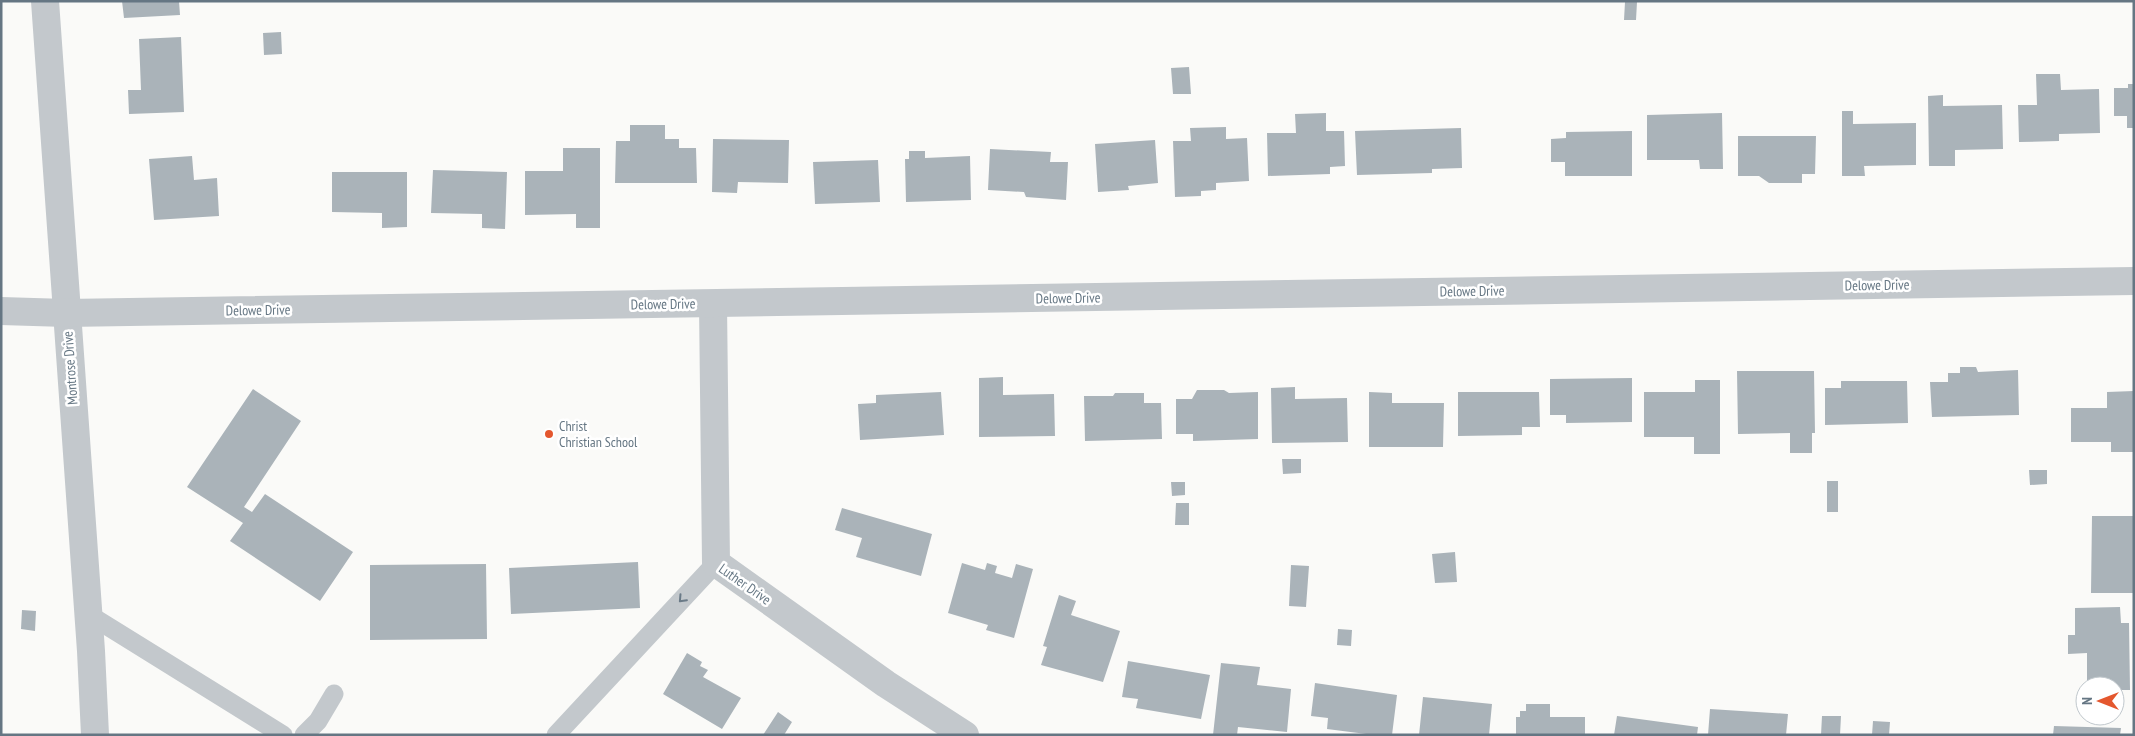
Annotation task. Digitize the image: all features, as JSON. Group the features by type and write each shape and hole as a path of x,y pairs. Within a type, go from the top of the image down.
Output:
{"street":[{"name":"Montrose Drive","path":"45,1 95,735"},
{"name":"Delowe Drive","path":"1,311 66,313 713,304 2134,281"},
{"name":"Luther Drive","path":"713,304 716,563 886,684 965,735"}],"lane":[{"path":"556,735 716,563"},
{"path":"88,614 283,735"},
{"path":"304,735 318,721 334,694"}],"building":[{"path":"122,1 179,1 180,15 124,18"},
{"path":"1625,2 1637,2 1636,20 1624,20"},
{"path":"281,32 282,54 264,55 263,33"},
{"path":"181,37 184,112 129,114 128,90 141,90 139,39"},
{"path":"1189,67 1191,94 1173,94 1171,68"},
{"path":"2036,74 2060,74 2061,90 2099,89 2100,133 2059,134 2059,141 2019,142 2018,105 2037,105"},
{"path":"2128,84 2134,84 2134,128 2127,128 2127,116 2114,116 2114,88 2128,88"},
{"path":"1943,95 1943,106 2002,105 2003,149 1955,150 1955,166 1929,166 1928,96"},
{"path":"1842,111 1853,111 1853,124 1916,123 1916,165 1864,166 1865,176 1842,176"},
{"path":"1326,113 1326,131 1344,131 1345,166 1330,167 1330,174 1268,176 1267,133 1296,133 1295,114"},
{"path":"1722,113 1723,169 1700,169 1699,160 1647,160 1647,115"},
{"path":"630,125 665,125 665,139 679,139 679,148 696,148 697,183 615,183 616,141 630,141"},
{"path":"1226,127 1226,139 1247,138 1249,181 1216,183 1216,190 1201,191 1201,196 1175,197 1173,141 1191,141 1190,128"},
{"path":"1461,128 1462,168 1432,169 1432,173 1357,175 1355,131"},
{"path":"1632,131 1632,176 1565,176 1565,162 1551,162 1551,139 1566,138 1566,132"},
{"path":"1738,136 1816,136 1815,174 1802,174 1802,183 1769,183 1759,176 1738,176"},
{"path":"713,139 789,140 788,183 738,182 737,193 712,192"},
{"path":"1155,140 1158,183 1128,186 1129,190 1098,192 1095,144"},
{"path":"563,148 600,148 600,228 576,228 576,214 525,215 525,171 563,171"},
{"path":"990,149 1051,152 1050,162 1068,162 1066,200 1026,197 1024,192 988,190"},
{"path":"909,151 925,151 925,158 970,156 971,200 906,202 905,159 909,159"},
{"path":"192,156 194,180 217,178 219,216 154,220 149,159"},
{"path":"878,160 880,202 815,204 813,162"},
{"path":"433,170 507,172 505,229 482,228 482,214 431,213"},
{"path":"332,172 407,172 407,227 382,228 382,213 332,212"},
{"path":"1960,367 1976,367 1978,372 2018,370 2019,415 1932,417 1930,382 1948,382 1948,373 1960,373"},
{"path":"1737,371 1814,371 1815,433 1812,433 1812,453 1790,453 1790,433 1738,434"},
{"path":"1003,377 1003,395 1054,394 1055,436 979,437 979,378"},
{"path":"1632,378 1632,422 1566,423 1566,415 1550,415 1550,379"},
{"path":"1695,380 1720,380 1720,454 1694,454 1694,437 1644,437 1644,392 1695,392"},
{"path":"1841,381 1907,381 1908,423 1825,425 1825,388 1841,388"},
{"path":"1295,387 1295,399 1347,398 1348,442 1272,443 1271,388"},
{"path":"253,389 301,421 244,507 252,512 265,494 353,552 320,601 230,541 243,523 187,487"},
{"path":"1197,390 1224,390 1229,393 1258,392 1258,439 1193,441 1193,434 1176,434 1176,399 1192,399"},
{"path":"2134,391 2134,452 2111,452 2111,442 2071,442 2071,408 2107,408 2107,392"},
{"path":"941,392 944,435 860,440 858,404 876,403 876,395"},
{"path":"1369,392 1392,393 1392,403 1444,403 1443,447 1369,447"},
{"path":"1458,392 1539,392 1540,427 1522,427 1522,435 1458,436"},
{"path":"1115,393 1144,393 1144,403 1161,403 1162,439 1085,441 1084,396 1113,396"},
{"path":"1282,459 1301,459 1301,473 1283,474"},
{"path":"2029,470 2047,470 2047,484 2030,485"},
{"path":"1827,481 1838,481 1838,512 1827,512"},
{"path":"1171,482 1185,482 1185,495 1172,496"},
{"path":"1176,503 1189,503 1189,525 1175,525"},
{"path":"842,508 932,534 921,576 856,557 862,538 835,530"},
{"path":"2092,516 2134,516 2133,593 2091,593"},
{"path":"1455,552 1457,582 1435,583 1432,554"},
{"path":"638,562 640,608 511,614 509,568"},
{"path":"962,563 985,570 987,563 997,566 995,573 1012,578 1016,564 1033,569 1014,638 986,630 988,625 948,613"},
{"path":"486,564 487,639 370,640 370,565"},
{"path":"1291,565 1309,566 1306,607 1289,606"},
{"path":"1059,595 1076,601 1071,615 1120,631 1103,682 1041,665 1047,647 1043,646"},
{"path":"2120,607 2121,623 2129,623 2130,690 2125,690 2125,676 2087,676 2087,653 2068,654 2068,635 2075,635 2075,608"},
{"path":"22,610 36,611 35,631 21,629"},
{"path":"1338,629 1352,630 1351,646 1337,645"},
{"path":"687,653 702,662 700,666 708,670 703,677 741,698 722,729 663,694"},
{"path":"1128,661 1210,675 1201,719 1136,708 1138,699 1122,697"},
{"path":"1221,663 1260,667 1257,685 1291,689 1287,732 1238,727 1237,735 1213,735"},
{"path":"1315,683 1397,695 1392,735 1374,735 1327,729 1328,718 1311,716"},
{"path":"1423,697 1492,704 1489,735 1419,735"},
{"path":"1526,704 1550,704 1550,717 1585,717 1585,735 1516,735 1516,717 1520,717 1520,711 1526,711"},
{"path":"1710,709 1788,714 1786,735 1708,735"},
{"path":"778,712 792,722 784,735 763,735"},
{"path":"1617,716 1698,727 1697,735 1614,735"},
{"path":"1822,716 1841,716 1840,735 1821,735"},
{"path":"1873,721 1890,722 1889,735 1872,735"},
{"path":"2054,726 2121,728 2120,735 2053,735"}],"place":[{"name":"Christ Christian School","path":"549,434"}]}
